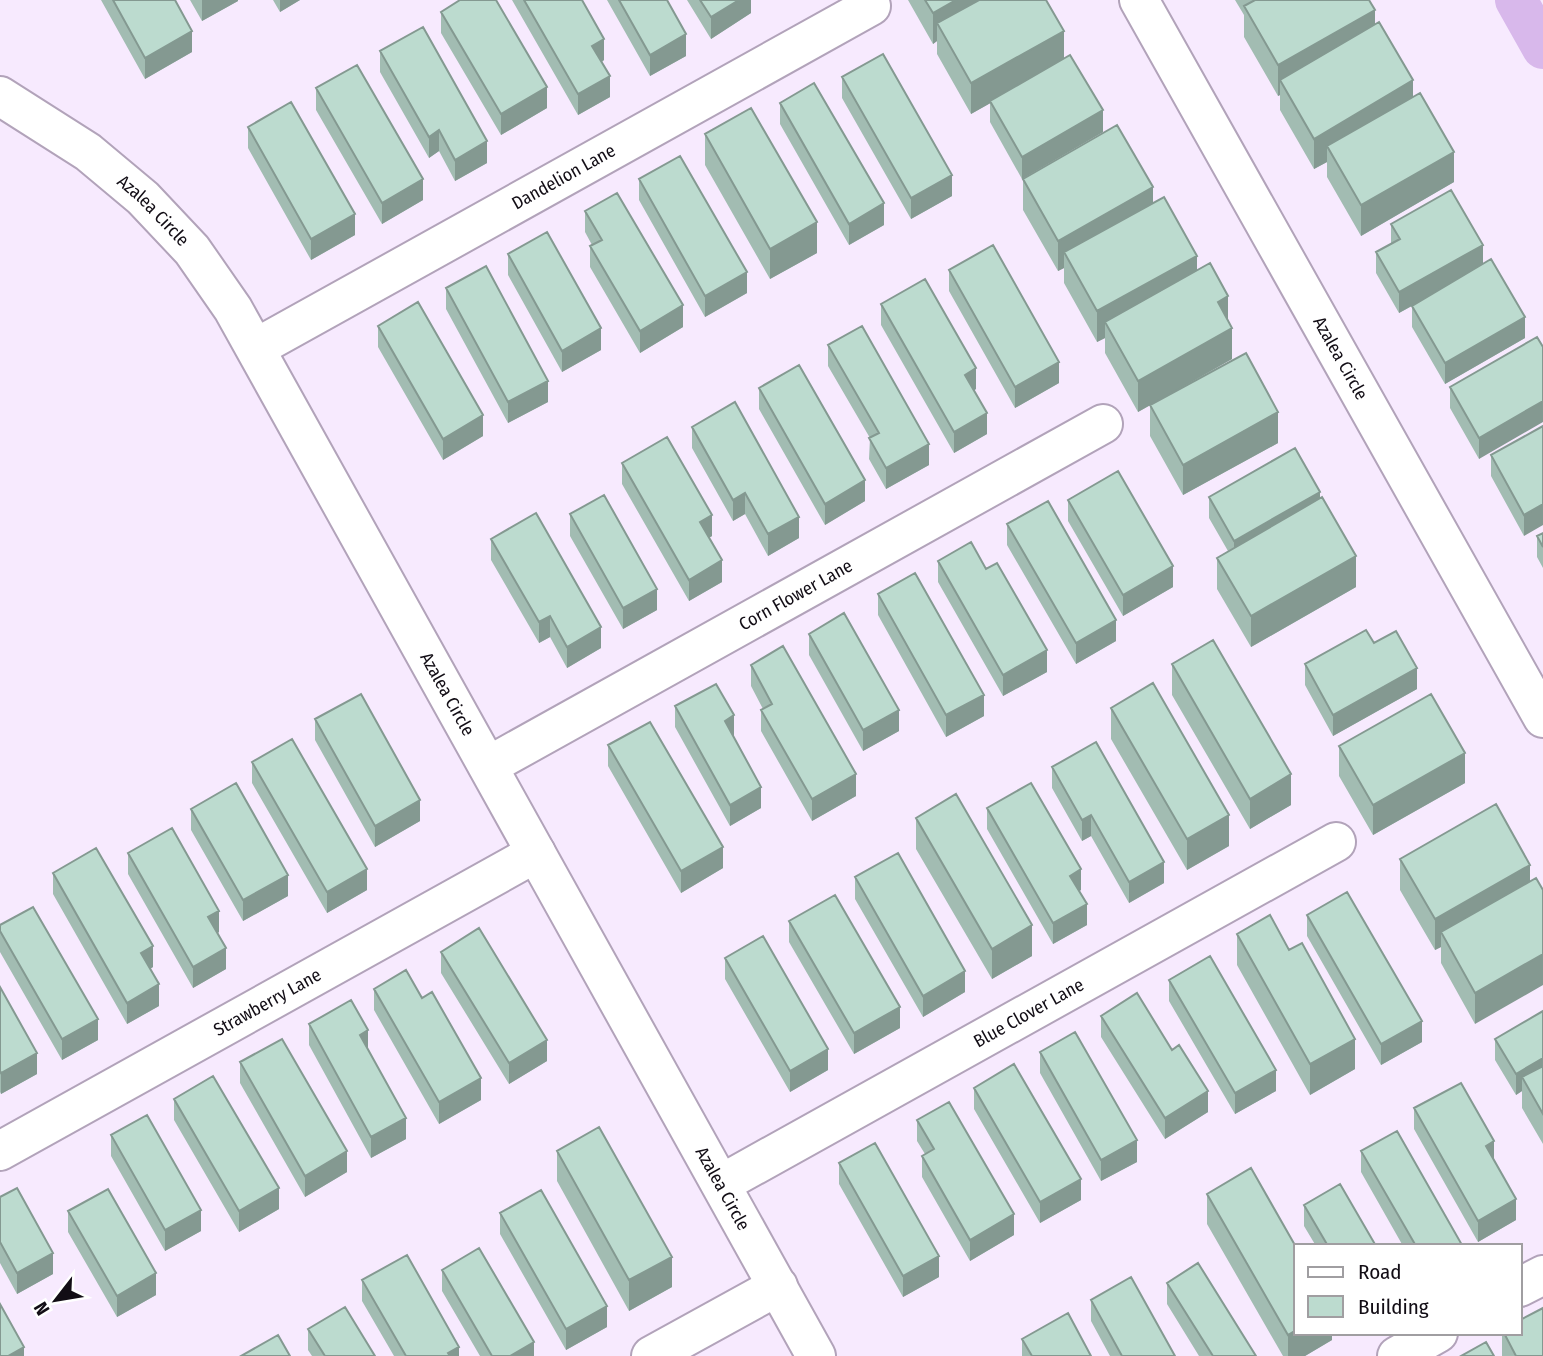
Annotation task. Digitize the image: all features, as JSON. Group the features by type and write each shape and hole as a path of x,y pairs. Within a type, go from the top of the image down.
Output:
{"street":[{"name":"Azalea Circle","path":"1139,0 1543,718"},
{"name":"Dandelion Lane","path":"256,348 871,6"},
{"name":"Azalea Circle","path":"0,96 88,152 143,198 192,250 233,309 816,1356"},
{"name":"Corn Flower Lane","path":"488,766 1103,424"},
{"name":"Blue Clover Lane","path":"721,1184 1336,842"},
{"name":"Strawberry Lane","path":"0,1151 536,853"},
{"path":"1522,1286 1543,1275"},
{"path":"651,1356 778,1286"},
{"path":"1397,1356 1434,1335"}],"building":[{"path":"113,0 175,0 192,31 145,58"},
{"path":"460,0 496,0 547,87 501,114 441,12"},
{"path":"524,0 582,0 604,39 592,46 610,76 578,94"},
{"path":"619,0 667,0 686,34 650,55"},
{"path":"700,0 739,0 711,17"},
{"path":"925,0 956,0 933,13"},
{"path":"979,0 1046,0 1064,31 971,83 937,23"},
{"path":"1255,0 1369,0 1375,10 1278,65 1244,6"},
{"path":"1379,22 1413,80 1314,139 1280,80"},
{"path":"423,27 487,141 455,160 439,130 429,137 380,51"},
{"path":"883,54 952,175 911,198 842,77"},
{"path":"1070,55 1103,110 1022,157 990,101"},
{"path":"357,65 423,179 382,203 316,88"},
{"path":"814,83 884,203 849,224 780,103"},
{"path":"1420,93 1454,152 1361,205 1327,146"},
{"path":"291,102 355,214 311,239 248,127"},
{"path":"751,108 817,222 770,249 705,134"},
{"path":"1117,125 1153,187 1058,241 1023,179"},
{"path":"680,156 747,272 705,296 639,179"},
{"path":"1451,190 1483,245 1399,292 1376,252 1400,239 1391,224"},
{"path":"617,193 683,305 640,331 590,246 602,240 585,211"},
{"path":"1164,197 1197,256 1097,311 1064,252"},
{"path":"547,232 601,328 562,351 508,254"},
{"path":"993,245 1059,362 1015,387 949,270"},
{"path":"1491,259 1525,317 1445,363 1412,306"},
{"path":"1210,263 1228,296 1218,302 1232,328 1138,381 1105,322"},
{"path":"486,266 548,381 508,402 446,288"},
{"path":"925,279 976,368 965,375 987,413 954,432 881,304"},
{"path":"418,302 483,415 443,439 378,326"},
{"path":"862,326 929,444 886,468 869,438 879,433 828,345"},
{"path":"1537,337 1543,347 1543,401 1479,438 1450,387"},
{"path":"1246,353 1278,412 1183,465 1150,405"},
{"path":"799,365 865,480 825,504 759,388"},
{"path":"735,402 799,517 768,534 745,493 733,500 692,427"},
{"path":"1543,426 1543,504 1524,515 1491,455"},
{"path":"667,437 712,515 700,522 722,560 689,580 622,463"},
{"path":"1295,448 1320,492 1234,541 1209,497"},
{"path":"1118,471 1173,566 1123,595 1068,500"},
{"path":"604,495 657,589 623,608 570,514"},
{"path":"1322,497 1356,556 1251,616 1217,558"},
{"path":"1048,501 1116,620 1076,643 1007,524"},
{"path":"536,513 601,627 567,647 550,616 539,622 491,539"},
{"path":"1543,533 1543,547 1537,536"},
{"path":"971,542 986,569 997,563 1047,650 1003,675 938,561"},
{"path":"915,573 984,695 946,715 878,594"},
{"path":"844,613 899,710 863,730 809,634"},
{"path":"1366,630 1374,643 1396,631 1417,668 1333,715 1305,664"},
{"path":"1213,640 1291,774 1250,799 1172,664"},
{"path":"783,646 856,774 812,799 761,710 772,704 751,665"},
{"path":"1153,683 1229,815 1187,839 1111,708"},
{"path":"716,684 734,715 725,721 761,787 730,805 675,706"},
{"path":"361,694 420,800 375,826 315,719"},
{"path":"1431,694 1465,753 1373,805 1339,746"},
{"path":"650,722 723,847 681,871 608,745"},
{"path":"292,739 367,869 327,892 252,762"},
{"path":"1096,742 1164,862 1129,882 1091,815 1082,820 1052,767"},
{"path":"236,783 288,875 243,900 191,809"},
{"path":"1031,783 1081,869 1070,876 1087,904 1053,923 987,808"},
{"path":"956,794 1032,925 992,949 916,818"},
{"path":"1496,804 1530,865 1435,919 1400,859"},
{"path":"172,828 219,911 208,917 226,948 193,967 128,853"},
{"path":"96,848 153,946 141,953 159,984 127,1003 53,873"},
{"path":"898,853 965,971 923,996 855,877"},
{"path":"1536,878 1543,890 1543,954 1475,993 1441,932"},
{"path":"1347,892 1422,1021 1381,1044 1307,915"},
{"path":"835,895 900,1007 854,1033 789,921"},
{"path":"33,907 98,1019 62,1039 0,931 0,925"},
{"path":"1270,915 1289,950 1302,943 1355,1039 1310,1064 1237,934"},
{"path":"479,928 547,1040 509,1063 441,952"},
{"path":"763,936 828,1049 790,1071 725,958"},
{"path":"1210,956 1276,1070 1235,1093 1169,980"},
{"path":"406,970 422,998 432,992 481,1078 439,1102 374,989"},
{"path":"0,987 37,1053 1,1073 0,1071"},
{"path":"1137,993 1172,1050 1179,1045 1208,1091 1165,1118 1101,1016"},
{"path":"351,1000 368,1030 360,1035 406,1118 371,1137 309,1024"},
{"path":"1543,1011 1543,1058 1516,1074 1495,1039"},
{"path":"1075,1032 1137,1140 1101,1160 1040,1052"},
{"path":"282,1039 347,1151 305,1176 240,1062"},
{"path":"1014,1064 1081,1179 1040,1202 974,1088"},
{"path":"1543,1066 1543,1114 1522,1077"},
{"path":"213,1076 279,1188 239,1211 174,1099"},
{"path":"1461,1083 1494,1141 1486,1146 1516,1199 1478,1221 1414,1108"},
{"path":"949,1102 1014,1214 970,1240 922,1156 934,1149 917,1120"},
{"path":"147,1115 201,1210 165,1230 111,1135"},
{"path":"599,1127 672,1257 629,1280 557,1151"},
{"path":"1397,1131 1461,1244 1415,1244 1361,1151"},
{"path":"875,1143 939,1256 903,1276 839,1163"},
{"path":"1251,1168 1294,1244 1294,1331 1288,1335 1207,1194"},
{"path":"1340,1184 1375,1244 1327,1244 1304,1205"},
{"path":"17,1188 53,1253 17,1273 0,1242 0,1197"},
{"path":"108,1189 156,1273 117,1296 68,1211"},
{"path":"541,1190 607,1306 566,1329 500,1213"},
{"path":"479,1248 534,1342 510,1356 492,1356 442,1270"},
{"path":"407,1255 459,1347 448,1353 450,1356 406,1356 362,1280"},
{"path":"1198,1263 1256,1356 1213,1356 1167,1283"},
{"path":"1131,1277 1175,1356 1122,1356 1091,1300"},
{"path":"0,1304 24,1347 8,1356 0,1356"},
{"path":"345,1307 375,1356 325,1356 308,1329"},
{"path":"1543,1308 1543,1356 1516,1356 1505,1335 1522,1335 1522,1319"},
{"path":"1068,1313 1091,1356 1032,1356 1022,1339"},
{"path":"278,1335 290,1356 241,1356"},
{"path":"1486,1342 1494,1356 1461,1356"}],"waterway":[{"path":"1516,0 1543,48"}]}
